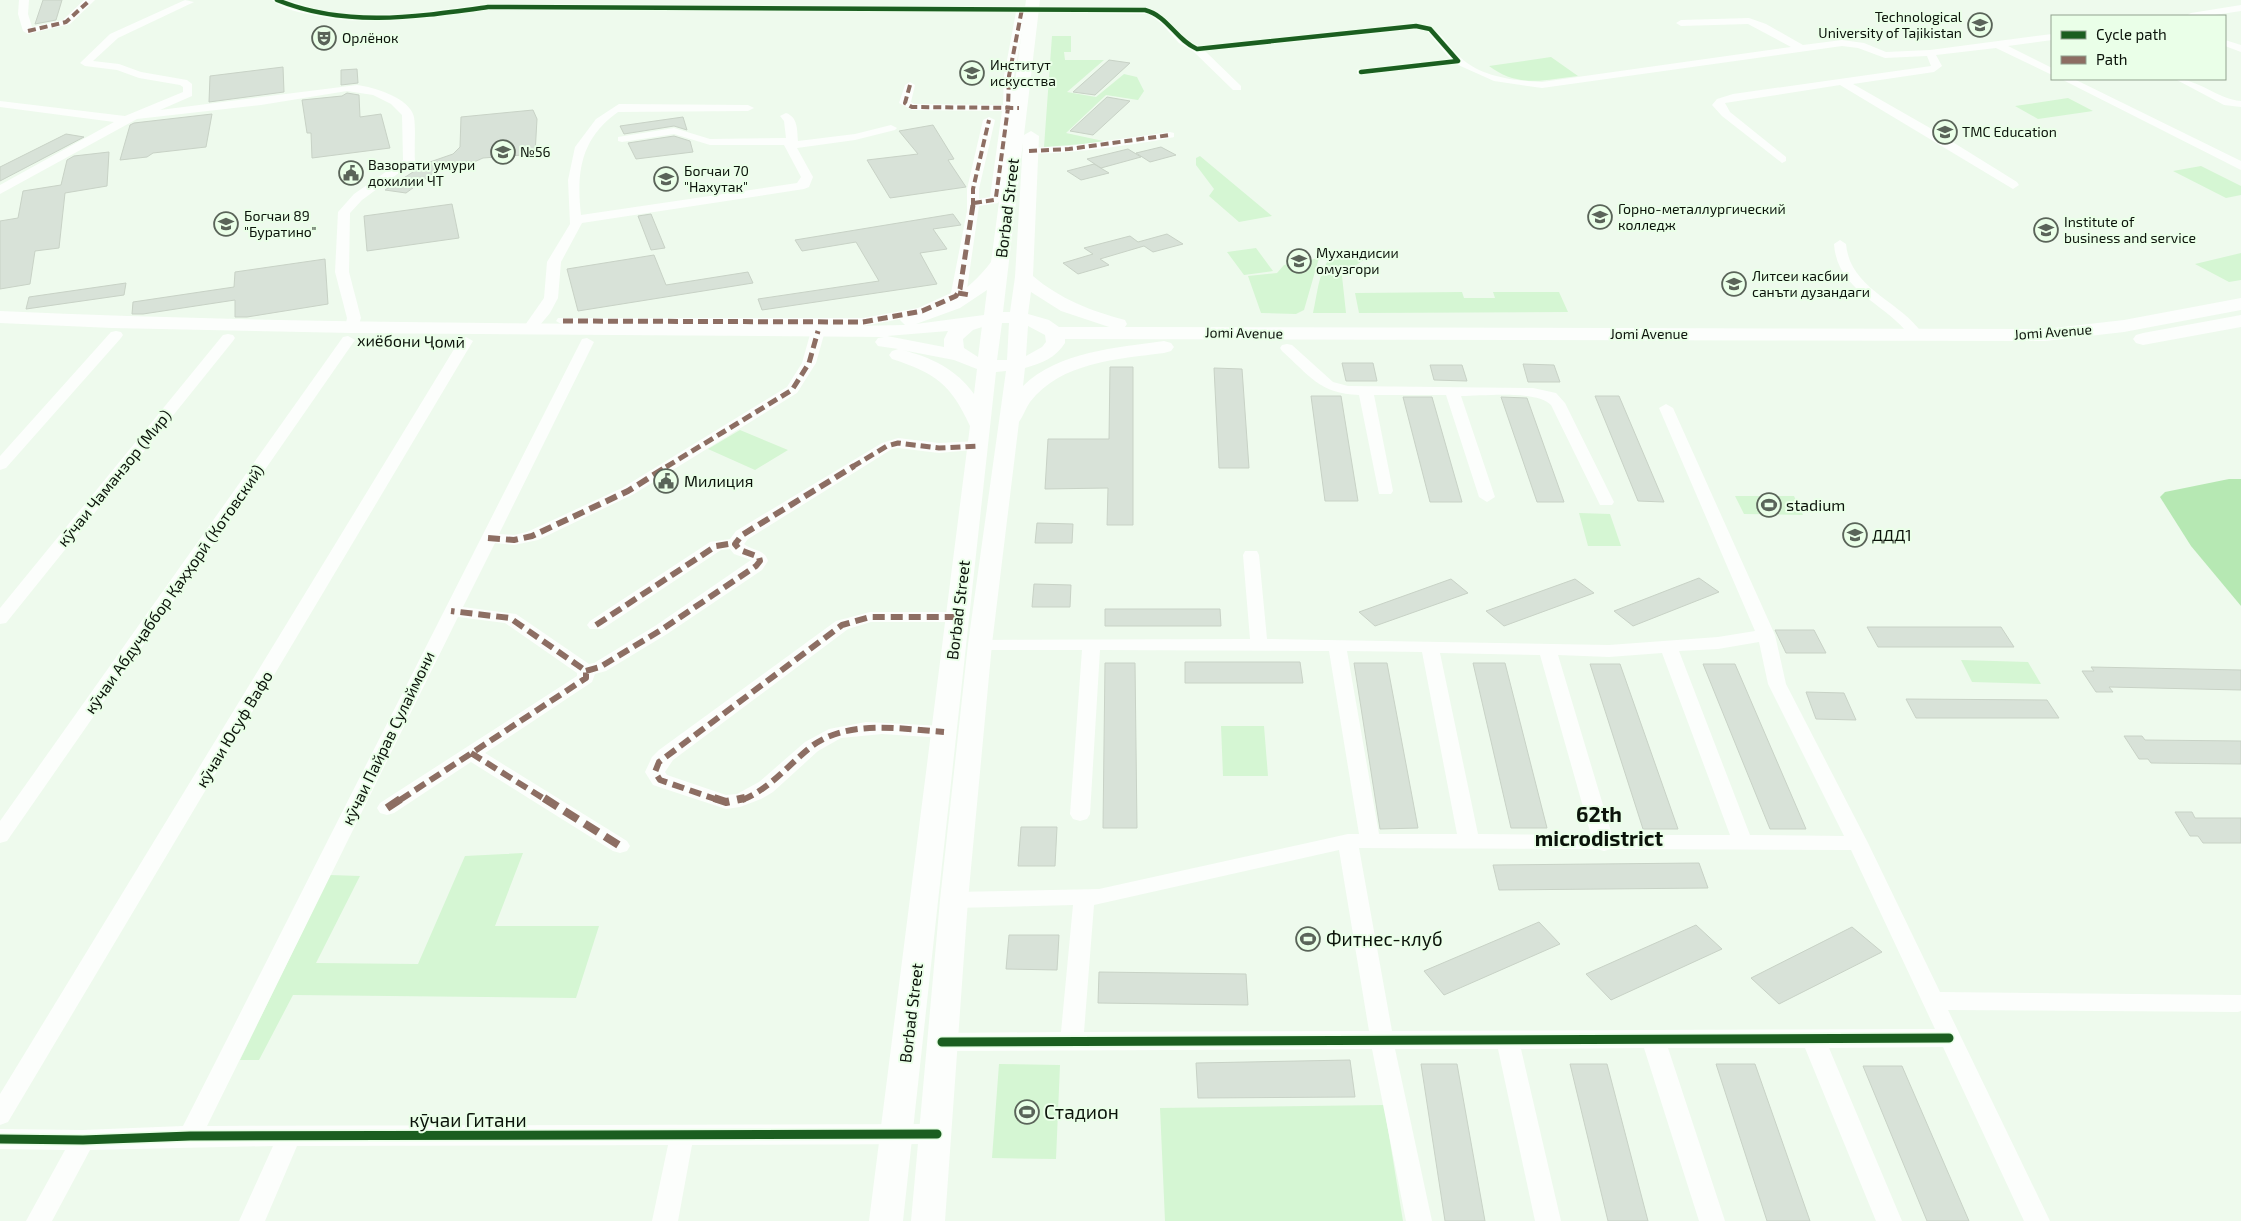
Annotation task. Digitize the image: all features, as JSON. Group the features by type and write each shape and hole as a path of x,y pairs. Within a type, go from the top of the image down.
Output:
{"main road":[{"name":"Borbad Street","path":"886,1221 987,365 986,319 1000,262 1014,108 1035,6"},
{"name":"Borbad Street","path":"928,1221 937,1134 942,1042 954,900 980,644 1016,366 1018,318 1024,277 1035,6"},
{"path":"822,339 917,315 978,289 1000,262"},
{"path":"1024,277 1046,295 1070,309 1163,339"},
{"name":"Jomi Avenue","path":"1163,339 1287,348 1769,343 2045,335 2124,326 2241,304"},
{"name":"хиёбони Ҷомӣ","path":"0,317 206,331 350,334 466,341 587,342 822,339"},
{"path":"822,339 879,341 916,346 961,356 987,365 1016,366 1039,359 1054,340 1046,326 1018,318 986,319 912,330 851,332"},
{"path":"961,356 955,349 953,342 957,333 986,319"},
{"name":"Jomi Avenue","path":"1054,340 1769,343 1994,351 2064,349 2189,332 2241,321"},
{"name":"хиёбони Ҷомӣ","path":"0,332 116,336 206,331 228,338 530,328 737,326 822,339"},
{"path":"822,339 873,347 914,359 940,371 961,388 971,404 979,436"},
{"path":"1008,423 1025,396 1040,382 1066,367 1163,339"}],"street":[{"path":"24,0 23,14 28,31 66,22 90,0"},
{"path":"176,0 191,1"},
{"path":"277,0 293,8 332,16 366,18 422,16 488,8 584,9 709,5 1035,6 1150,10 1156,13 1188,46 1196,49 1238,88"},
{"path":"584,9 593,0"},
{"path":"2220,0 2241,8"},
{"path":"0,190 132,118 188,94 188,86 183,82 139,75 119,67 85,63 114,36 191,1"},
{"path":"2197,15 2241,8"},
{"path":"1681,23 1749,21 1762,26 1802,50"},
{"path":"1196,49 1416,26 1430,29 1458,61 1482,74 1516,83 1542,85 1847,43 1885,54 1930,54 2051,37"},
{"path":"2226,43 2241,49"},
{"path":"1998,45 2051,72"},
{"path":"1782,159 1726,114 1718,104 1733,97 1934,69 1937,66 1930,54"},
{"path":"1361,72 1458,61"},
{"path":"2068,80 2241,166"},
{"path":"2182,80 2228,103 2241,104"},
{"path":"1842,82 1926,130 2014,185"},
{"path":"910,85 905,103 912,107 1014,108 996,197 994,200 974,203"},
{"path":"0,104 132,118 253,103 344,89 365,89 384,96 405,109 408,115 409,158 358,197 344,212 342,272 351,300 354,318 350,334"},
{"path":"530,328 545,310 551,298 554,262 576,224 575,167 584,140 619,107 748,108"},
{"path":"575,220 805,184 807,177 791,143 790,121 786,116"},
{"path":"964,294 974,203 973,189 988,120"},
{"path":"622,140 680,132 700,141 710,142 791,143 854,137 891,128"},
{"path":"1029,151 1069,149 1170,134"},
{"path":"1840,244 1839,252 1856,282 1909,325 1915,333"},
{"path":"563,321 737,326 842,323 917,315"},
{"name":"кӯчаи Абдуҷаббор Қаҳҳорӣ (Котовский)","path":"0,836 350,334"},
{"path":"0,465 116,336"},
{"name":"кӯчаи Чаманзор (Мир)","path":"0,619 228,338"},
{"path":"488,538 514,540 532,536 628,491 792,390 822,339"},
{"name":"кӯчаи Юсуф Вафо","path":"0,1115 466,341"},
{"name":"кӯчаи Пайрав Сулаймони","path":"190,1136 587,342"},
{"path":"1287,348 1328,385 1348,390 1533,392 1554,398 1606,502"},
{"path":"1366,390 1385,491"},
{"path":"1452,391 1487,497"},
{"path":"1666,408 1766,635 1777,684 1858,843 2037,1221"},
{"path":"596,625 716,546 735,543 750,530 892,444 939,448 979,436"},
{"path":"586,671 600,667 661,630 756,566 760,561 759,557 740,550 735,543"},
{"path":"1251,554 1259,645"},
{"path":"451,611 510,618 586,671"},
{"path":"944,732 865,729 836,733 824,739 756,793 735,802 726,802 668,784 660,780 655,772 659,762 666,755 842,626 870,618 958,617"},
{"path":"980,644 1430,646 1610,652 1670,648 1766,635"},
{"path":"1080,814 1091,644"},
{"path":"1337,645 1370,840"},
{"path":"1430,646 1470,842"},
{"path":"1670,648 1743,843"},
{"path":"1548,651 1604,844"},
{"path":"387,808 586,678 586,671"},
{"path":"471,753 620,846"},
{"path":"954,900 1099,897 1348,841 1604,844 1858,843"},
{"path":"1348,841 1382,1042 1419,1221"},
{"path":"1072,1042 1084,897"},
{"path":"1932,1000 2238,1003"},
{"path":"1813,1038 1889,1221"},
{"path":"942,1042 1382,1042 1949,1038"},
{"path":"1653,1039 1712,1221"},
{"path":"1508,1040 1548,1221"},
{"name":"кӯчаи Гитани","path":"0,1139 83,1140 190,1136 937,1134"},
{"path":"252,1221 289,1136"},
{"path":"665,1221 682,1136"},
{"path":"39,1221 83,1140"}],"shaded area":[{"path":"1052,36 1071,36 1071,52 1064,52 1065,60 1104,60 1067,92 1096,97 1124,74 1137,77 1144,91 1138,100 1106,95 1066,133 1108,142 1044,147"},
{"path":"1551,57 1578,76 1532,81 1521,80 1500,73 1489,66"},
{"path":"2068,98 2093,111 2038,119 2015,106"},
{"path":"1200,156 1272,216 1239,222 1209,196 1214,189 1196,165 1196,158"},
{"path":"2201,166 2241,186 2241,195 2226,198 2173,171"},
{"path":"1256,248 1273,271 1244,275 1227,252"},
{"path":"1342,250 1366,258 1342,276 1346,313 1313,313 1318,286 1324,268 1334,254"},
{"path":"2241,253 2241,280 2229,282 2195,264"},
{"path":"1319,258 1304,310 1296,314 1261,313 1248,276 1277,273 1284,265"},
{"path":"1462,292 1464,298 1495,298 1493,292 1559,292 1568,312 1359,313 1355,293"},
{"path":"740,430 788,450 755,470 708,449"},
{"path":"2229,479 2241,479 2241,606 2191,546 2160,497 2165,492"},
{"name":"stadium","path":"1735,496 1794,496 1803,515 1744,514"},
{"path":"1579,513 1610,514 1621,546 1588,546"},
{"path":"1961,660 2028,662 2041,684 1972,682"},
{"path":"1221,726 1264,726 1268,776 1223,776"},
{"path":"523,853 495,926 599,926 576,998 293,995 259,1060 240,1060 330,875 360,876 316,963 418,964 465,856"},
{"name":"Стадион","path":"999,1064 1060,1065 1056,1159 992,1158"},
{"path":"1384,1105 1403,1221 1165,1221 1160,1108"}],"building":[{"path":"43,0 62,0 56,20 35,24"},
{"path":"1109,60 1130,63 1095,95 1073,92"},
{"path":"283,67 284,92 209,102 210,76"},
{"path":"357,69 358,83 341,85 341,70"},
{"path":"347,93 359,95 360,117 381,114 390,148 312,158 311,133 307,133 302,100 342,96"},
{"path":"1107,97 1130,101 1093,135 1070,131"},
{"name":"№56","path":"533,110 537,119 535,154 483,158 474,162 447,163 406,193 385,190 427,163 453,154 460,147 461,117"},
{"path":"212,114 206,147 153,153 147,157 120,160 130,125 134,123"},
{"path":"683,117 687,130 674,126 624,134 620,126"},
{"path":"933,125 954,159 948,160 966,187 890,198 867,160 918,154 899,131"},
{"path":"66,134 84,137 0,181 0,167"},
{"path":"674,136 690,141 693,152 636,159 628,143"},
{"path":"1161,147 1176,155 1150,162 1136,153"},
{"path":"1128,149 1141,157 1101,168 1087,159"},
{"path":"109,152 107,186 65,193 59,248 35,251 30,284 0,289 0,221 18,218 23,191 61,185 67,160 74,156"},
{"path":"1094,164 1109,173 1081,180 1067,171"},
{"path":"452,204 459,238 367,251 364,216"},
{"path":"651,214 665,248 651,250 638,216"},
{"path":"953,214 961,225 933,229 947,249 920,253 937,284 762,310 758,299 879,281 856,242 802,251 795,240"},
{"path":"1167,234 1183,244 1153,252 1144,246 1100,259 1109,265 1078,274 1063,263 1093,254 1084,248 1130,236 1138,242"},
{"path":"654,255 666,285 748,272 753,283 578,311 567,269"},
{"path":"325,259 328,304 247,317 235,317 235,300 132,314 133,302 234,287 235,272"},
{"path":"126,283 124,295 26,309 29,297"},
{"path":"1342,363 1373,363 1377,381 1346,381"},
{"path":"1523,364 1554,365 1560,382 1528,382"},
{"path":"1430,365 1462,365 1467,381 1434,380"},
{"path":"1110,367 1133,367 1133,525 1107,525 1108,488 1045,489 1048,439 1109,439"},
{"path":"1214,368 1242,369 1249,468 1219,468"},
{"path":"1311,396 1341,396 1358,501 1325,501"},
{"path":"1595,396 1619,396 1664,502 1638,501"},
{"path":"1403,397 1432,397 1462,502 1430,502"},
{"path":"1501,397 1527,398 1564,502 1537,502"},
{"path":"1037,523 1073,524 1072,543 1035,543"},
{"path":"1699,578 1719,592 1633,626 1614,611"},
{"path":"1451,579 1468,593 1375,626 1359,612"},
{"path":"1575,579 1594,593 1504,626 1486,611"},
{"path":"1034,584 1071,585 1070,607 1032,607"},
{"path":"1105,609 1220,609 1221,626 1105,626"},
{"path":"1867,627 2001,627 2014,647 1878,647"},
{"path":"1775,630 1814,630 1826,653 1786,653"},
{"path":"1185,662 1300,662 1303,683 1185,683"},
{"path":"1105,663 1135,663 1137,828 1103,828"},
{"path":"1354,663 1387,663 1418,828 1380,829"},
{"path":"1473,663 1505,663 1547,828 1511,828"},
{"path":"1590,664 1620,664 1678,829 1643,829"},
{"path":"1703,664 1735,664 1806,829 1770,829"},
{"path":"2091,667 2241,670 2241,690 2109,687 2113,692 2096,692 2082,671 2094,671"},
{"path":"1806,692 1844,693 1856,720 1816,719"},
{"path":"1906,699 2047,700 2059,718 1916,718"},
{"path":"2124,736 2142,736 2145,740 2241,741 2241,764 2151,763 2148,759 2139,759"},
{"path":"2175,812 2192,812 2195,818 2241,818 2241,843 2203,843 2198,836 2190,836"},
{"path":"1021,827 1057,827 1055,866 1018,866"},
{"path":"1699,863 1708,888 1499,890 1493,865"},
{"path":"1539,922 1560,944 1444,995 1424,971"},
{"path":"1696,925 1722,949 1611,1000 1586,974"},
{"path":"1852,927 1882,952 1779,1004 1751,978"},
{"path":"1009,935 1059,935 1057,970 1006,969"},
{"path":"1099,972 1246,974 1248,1005 1098,1003"},
{"path":"1350,1060 1355,1097 1198,1098 1196,1063"},
{"path":"1421,1064 1457,1064 1485,1221 1445,1221"},
{"path":"1570,1064 1607,1064 1648,1221 1608,1221"},
{"path":"1716,1064 1755,1064 1810,1221 1767,1221"},
{"path":"1863,1066 1902,1066 1969,1221 1927,1221"}],"marked path":[{"path":"28,31 66,22 90,0"},
{"path":"974,203 994,200 996,197 1008,108 1009,76 1022,9"},
{"path":"910,85 905,103 912,107 1019,108"},
{"path":"563,321 863,322 922,311 956,296 960,289 973,211 973,189 989,120"},
{"path":"1029,151 1069,149 1170,135"},
{"path":"958,293 970,295"},
{"path":"488,538 514,540 532,536 628,491 792,390 809,363 818,331"},
{"path":"586,671 600,667 661,630 756,566 760,561 759,557 740,550 735,544 742,535 887,446 898,443 939,448 978,446"},
{"path":"596,625 716,546 735,543"},
{"path":"387,808 586,678 586,671 510,618 451,611"},
{"path":"944,732 866,728 836,733 823,739 800,756 778,777 754,795 726,802 668,784 660,780 655,772 659,762 666,755 842,625 870,617 958,617"},
{"path":"471,753 620,846"}],"cycle path":[{"path":"277,0 301,10 353,18 408,17 488,7 1145,10 1159,16 1183,41 1197,49 1416,26 1430,29 1458,61 1361,72"},
{"path":"942,1042 1949,1038"},
{"path":"0,1139 83,1140 190,1136 937,1134"}],"place":[{"name":"Technological University of Tajikistan","path":"1980,25"},
{"name":"Орлёнок","path":"324,38"},
{"name":"Институт искусства","path":"972,73"},
{"name":"TMC Education","path":"1945,132"},
{"name":"№56","path":"503,152"},
{"name":"Вазорати умури дохилии ЧТ","path":"351,173"},
{"name":"Богчаи 70 \"Нахутак\"","path":"666,179"},
{"name":"Горно-металлургический колледж","path":"1600,217"},
{"name":"Богчаи 89 \"Буратино\"","path":"226,224"},
{"name":"Institute of business and service","path":"2046,230"},
{"name":"Мухандисии омузгори","path":"1299,261"},
{"name":"Литсеи касбии санъти дузандаги","path":"1734,284"},
{"name":"Милиция","path":"666,481"},
{"name":"stadium","path":"1769,505"},
{"name":"ДДД1","path":"1855,535"},
{"name":"Фитнес-клуб","path":"1308,939"},
{"name":"Стадион","path":"1027,1112"}],"district":[{"name":"62th microdistrict","path":"1599,827"}]}
